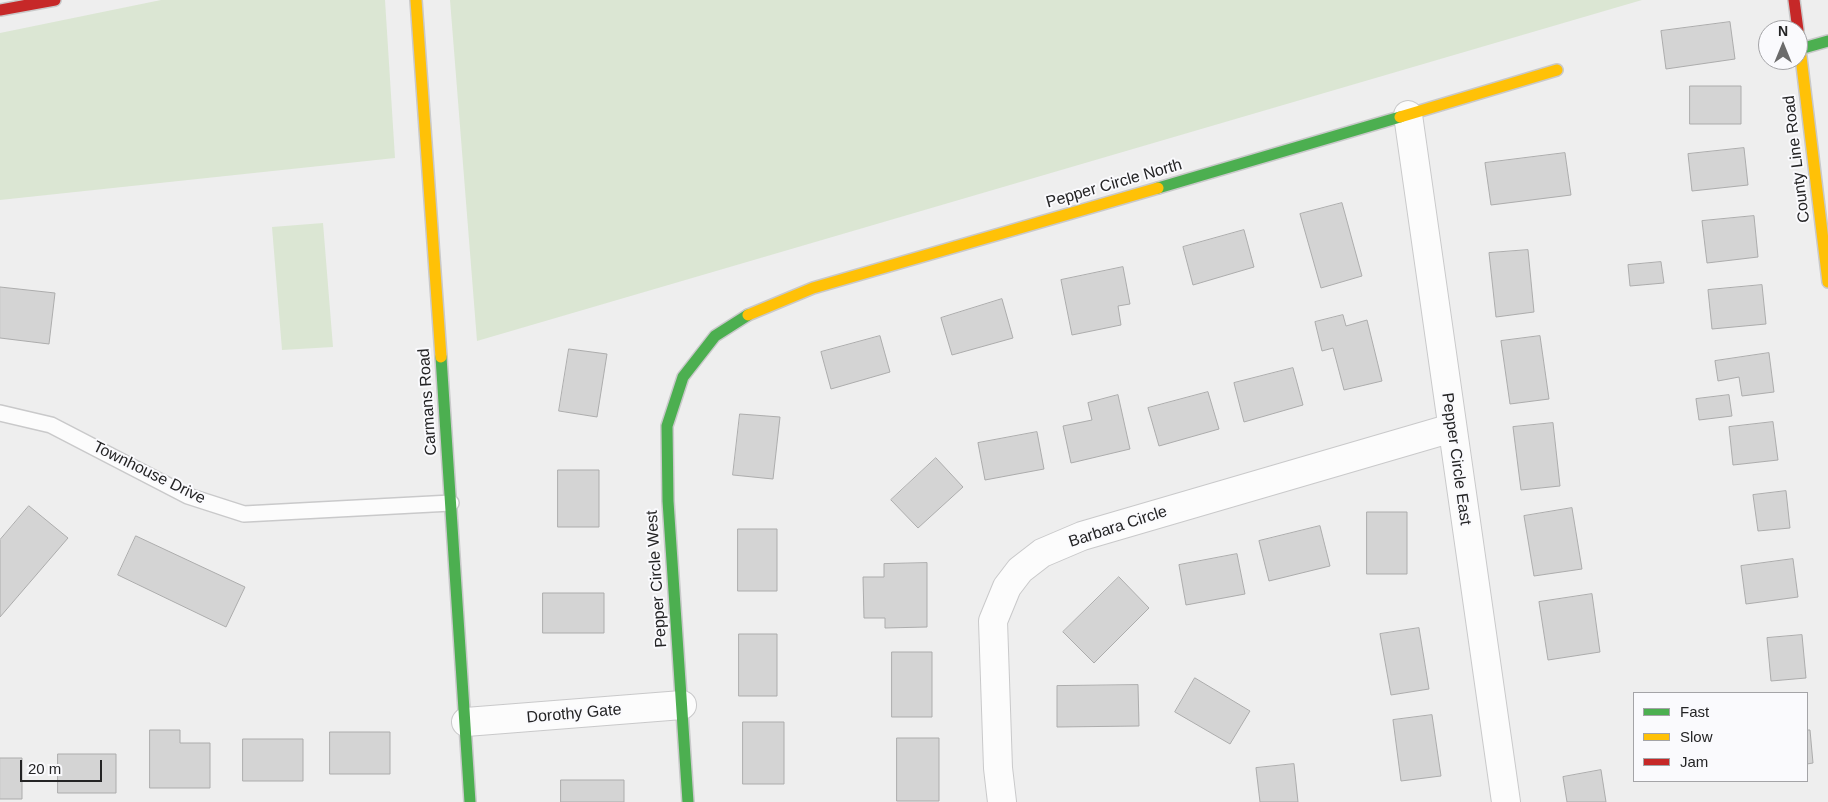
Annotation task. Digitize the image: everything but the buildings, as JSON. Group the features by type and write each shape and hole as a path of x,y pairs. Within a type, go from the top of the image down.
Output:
{"main road":[{"path":"0,10 54,0"},
{"name":"County Line Road","path":"1794,0 1797,20"},
{"name":"Carmans Road","path":"417,2 470,802"},
{"path":"1808,47 1828,42"},
{"name":"Pepper Circle North","path":"696,360 715,336 747,315 813,288 1557,70"},
{"name":"County Line Road","path":"1803,70 1828,282"},
{"name":"Pepper Circle West","path":"688,802 668,500 667,426 683,376 696,360"}],"street":[{"name":"Pepper Circle East","path":"1408,115 1506,802"},
{"name":"Barbara Circle","path":"1002,802 998,768 993,621 1007,587 1020,570 1042,553 1082,536 1452,428"},
{"name":"Dorothy Gate","path":"466,722 682,705"}],"lane":[{"name":"Townhouse Drive","path":"0,413 51,425 188,496 244,514 451,503"}],"green space":[{"path":"161,0 385,0 395,158 0,200 0,33"},
{"path":"450,0 1642,0 477,341"},
{"path":"323,223 333,347 282,350 272,227"}],"traffic: fast":[{"path":"1808,47 1828,41"},
{"path":"1158,188 1400,117"},
{"path":"688,802 668,501 667,426 683,377 715,336 748,315"},
{"path":"441,357 470,802"}],"traffic: slow":[{"path":"416,0 441,357"},
{"path":"1400,117 1557,70"},
{"path":"1803,70 1828,282"},
{"path":"748,315 813,288 1158,188"}],"traffic: jam":[{"path":"0,10 55,0"},
{"path":"1794,0 1797,20"}]}
